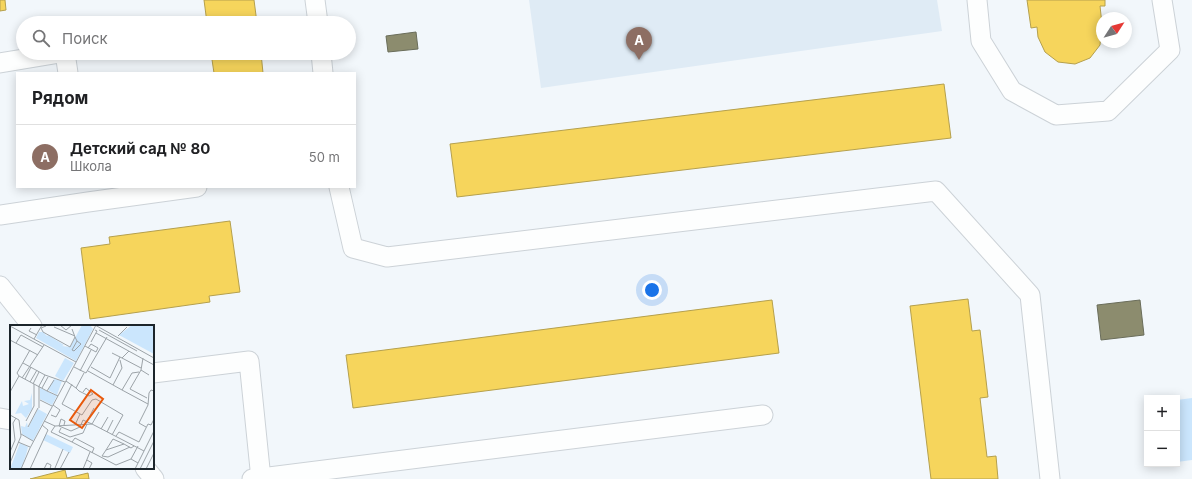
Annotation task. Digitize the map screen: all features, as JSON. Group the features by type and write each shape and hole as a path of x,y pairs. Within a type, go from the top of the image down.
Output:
{"lane":[{"path":"315,0 317,16"},
{"path":"977,0 981,41 1012,90 1056,115 1108,111 1170,50 1162,0"},
{"path":"0,62 16,60"},
{"path":"66,60 68,72"},
{"path":"322,60 324,72"},
{"path":"0,215 87,194 181,188"},
{"path":"339,188 353,248 387,257 936,191 1030,295 1050,479"},
{"path":"0,286 31,325"},
{"path":"154,373 249,361 258,478 763,415"},
{"path":"0,418 10,420"},
{"path":"146,469 154,479"}],"shaded area":[{"path":"529,0 937,0 942,31 541,88"},
{"path":"1192,398 1192,460 1180,462 1180,431 1180,400"}],"building: Жильё":[{"path":"0,0 5,0 6,10 0,11"},
{"path":"204,0 254,0 256,16 206,16"},
{"path":"1027,0 1105,0 1105,6 1100,6 1101,12 1096,12 1096,48 1098,48 1090,58 1075,64 1058,62 1045,52 1038,37 1037,27 1031,28"},
{"path":"212,60 262,60 263,72 214,72"},
{"path":"944,84 951,138 457,197 450,144"},
{"path":"230,221 240,292 209,296 210,302 90,319 81,248 110,244 109,237"},
{"path":"968,299 972,331 980,330 984,363 988,397 980,398 987,457 996,456 998,479 931,479 910,306"},
{"path":"772,300 779,353 353,408 346,355"},
{"path":"65,470 67,478 88,473 89,479 30,479"}],"building: Промзона":[{"path":"416,32 418,49 388,52 386,36"},
{"path":"1140,300 1144,335 1101,340 1097,305"}],"place":[{"name":"Детский сад № 80","path":"639,60"}]}
